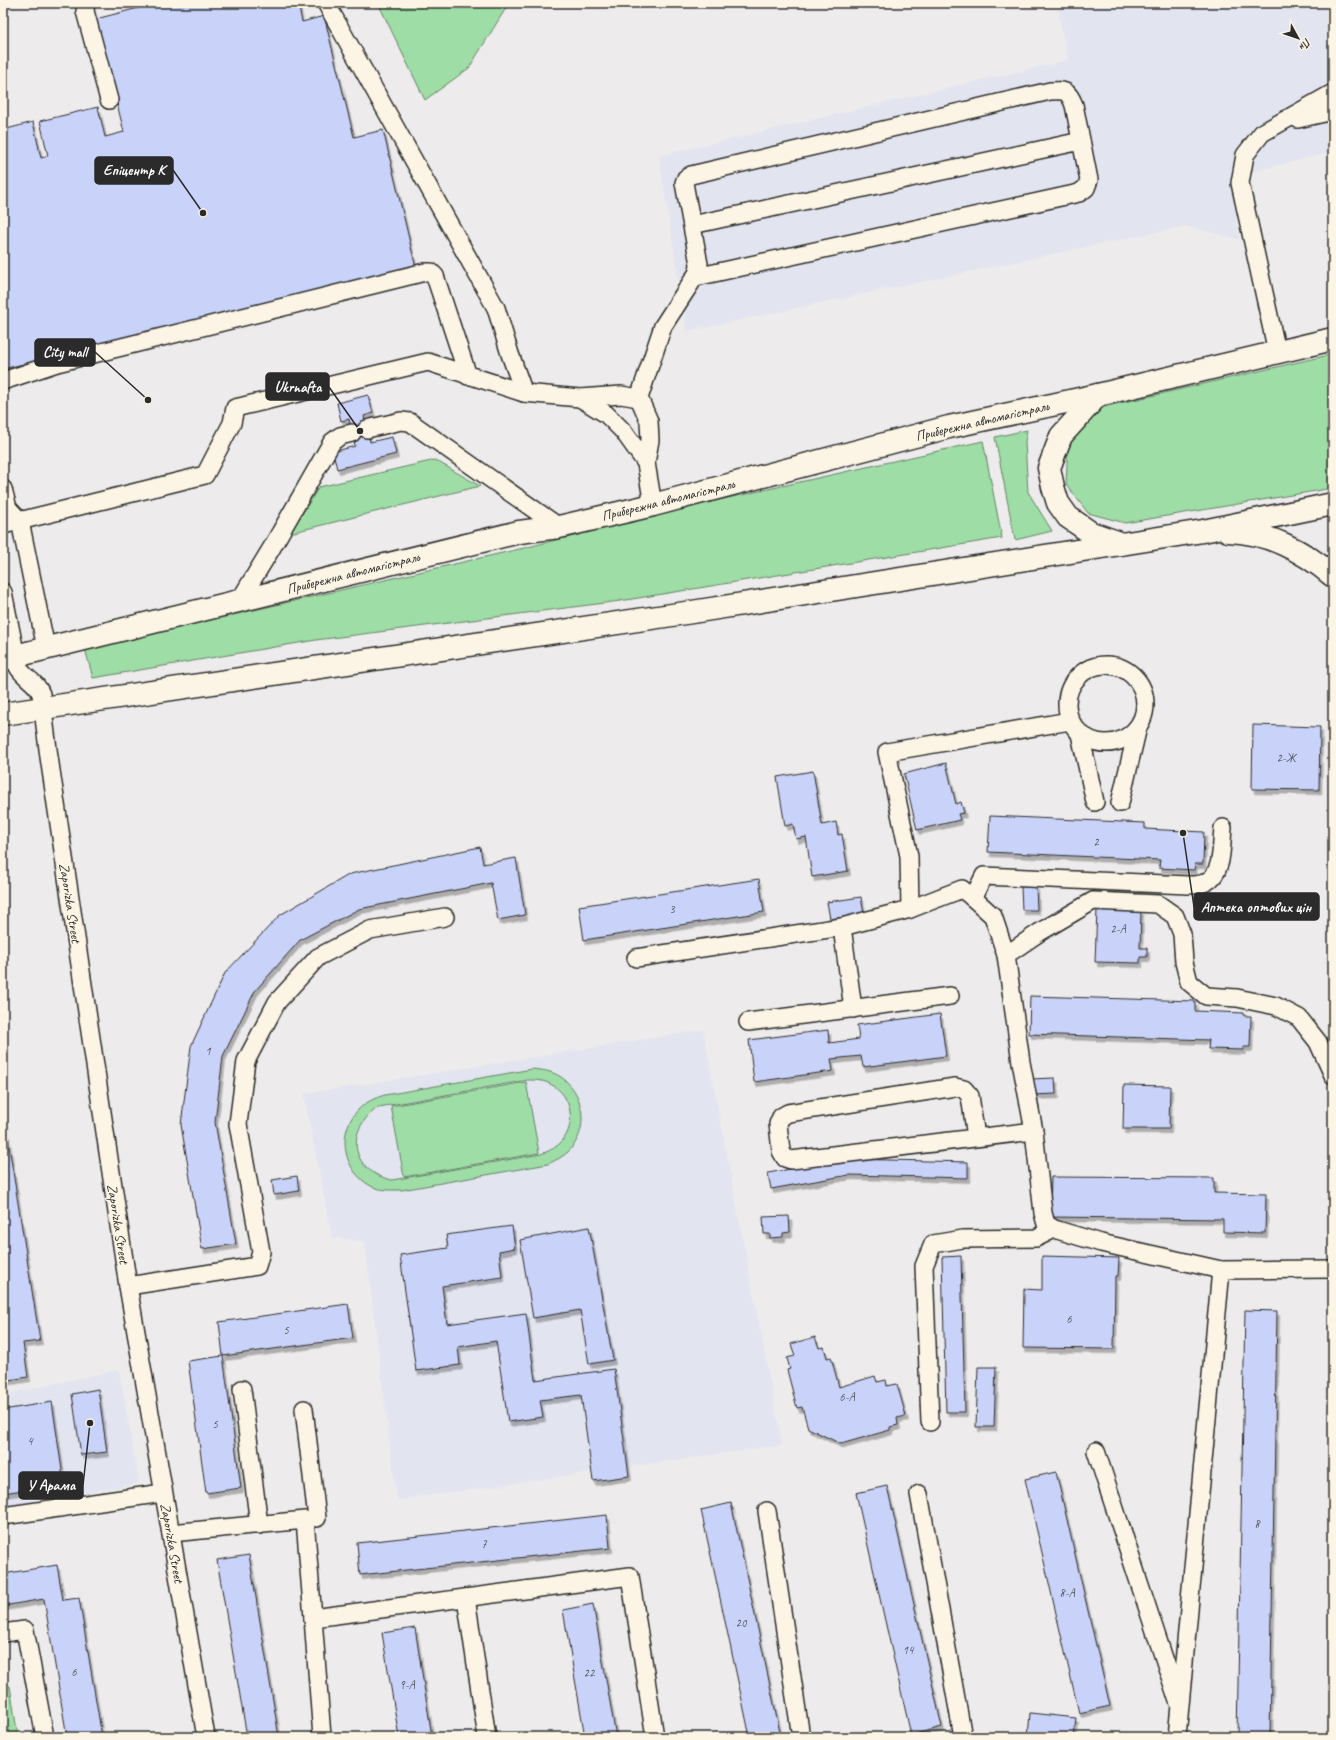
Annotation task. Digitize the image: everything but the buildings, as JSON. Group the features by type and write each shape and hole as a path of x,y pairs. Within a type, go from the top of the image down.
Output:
{"main road":[{"name":"Прибережна автомагістраль","path":"10,657 519,532 559,527 654,505 948,427 1098,395 1333,339"},
{"path":"1098,395 1061,436 1049,468 1058,503 1068,517 1091,533 1120,543"},
{"path":"3,714 684,613 1203,531 1333,504"},
{"path":"1203,531 1234,531 1261,536 1289,546 1316,561 1333,576"}],"street":[{"path":"86,3 85,11 109,100"},
{"path":"326,3 496,308 510,354 524,392"},
{"path":"654,505 646,463 650,440 649,421 639,398 663,326 698,272 699,264 684,183 686,178 691,175 1050,91 1063,90 1070,94 1074,105 1089,180 1086,188 1079,193 696,277"},
{"path":"1277,352 1240,183 1245,155 1262,134 1333,93"},
{"path":"1282,122 1333,112"},
{"path":"692,225 1081,141"},
{"path":"3,381 57,363 425,272 430,272 435,276 468,376"},
{"path":"3,525 205,475 232,423 235,408 428,362 468,376 524,392 580,398 620,395 639,398"},
{"path":"580,398 606,414 624,432 646,463"},
{"path":"240,600 332,442 340,436 401,421 410,422 559,527"},
{"path":"3,489 6,511 20,521 46,648"},
{"name":"Zaporizka Street","path":"3,592 10,657 22,674 40,690 128,1286 206,1737"},
{"path":"1095,802 1075,727 1066,704 1070,688 1078,676 1090,668 1103,664 1116,665 1128,670 1137,679 1144,691 1146,702 1145,714 1138,728 1120,802"},
{"path":"910,909 909,856 887,752 1075,727 1094,742 1111,743 1126,738 1138,728"},
{"path":"974,898 984,876 1180,885 1200,884 1207,882 1214,876 1218,867 1223,828"},
{"path":"636,958 842,927 910,909 962,889 993,916 1006,955 1021,1062 1034,1131 1043,1214 1046,1224 1054,1229 1101,1243 1221,1270 1333,1270"},
{"path":"1006,955 1040,932 1093,901 1158,904 1175,916 1182,934 1184,962 1189,982 1206,996 1237,998 1276,1006 1299,1018 1318,1042 1333,1075"},
{"path":"128,1286 257,1266 261,1252 238,1124 246,1061 277,1002 318,957 370,930 445,917"},
{"path":"842,927 853,1009"},
{"path":"748,1022 950,996"},
{"path":"976,1137 970,1096 964,1089 955,1087 788,1113 781,1117 778,1124 781,1152 785,1158 791,1160 1034,1131"},
{"path":"930,1422 924,1266 933,1244 963,1239 1036,1238 1054,1229"},
{"path":"1177,1737 1221,1270"},
{"path":"242,1389 259,1525"},
{"path":"304,1409 317,1518"},
{"path":"1096,1451 1180,1707"},
{"path":"3,1516 163,1493"},
{"path":"919,1494 963,1737"},
{"path":"767,1511 801,1737"},
{"path":"171,1533 305,1520 322,1737"},
{"path":"313,1618 630,1576 655,1737"},
{"path":"466,1598 487,1737"},
{"path":"3,1632 25,1630 45,1737"}],"shaded area":[{"path":"1057,3 1333,3 1333,152 1231,176 1239,239 1185,226 687,331 659,156 1068,60"},
{"path":"703,1030 782,1445 397,1500 365,1242 332,1237 304,1094"},
{"path":"119,1370 139,1483 3,1507 3,1395"}],"green space":[{"path":"378,3 509,3 469,68 425,100"},
{"path":"1333,354 1333,488 1125,523 1088,513 1066,484 1068,444 1099,408"},
{"path":"1027,430 1025,442 1028,492 1052,531 1015,540 995,437"},
{"path":"983,441 1002,538 620,601 316,640 93,678 85,649 524,548 688,507"},
{"path":"435,460 480,486 290,533 319,487"},
{"path":"532,1069 543,1070 561,1077 574,1091 579,1100 581,1109 581,1128 578,1138 571,1149 548,1164 402,1190 375,1188 354,1171 346,1151 345,1140 351,1119 358,1110 370,1101 385,1095","holes":["528,1080 546,1082 552,1085 564,1096 570,1110 567,1134 560,1143 550,1150 541,1154 392,1180 378,1175 367,1168 360,1159 357,1149 357,1138 360,1127 368,1116 379,1107"]},
{"path":"526,1082 539,1153 404,1177 391,1106"},
{"path":"10,1686 18,1737 3,1737 3,1687"}],"place":[{"name":"Епіцентр К","path":"203,213"},
{"name":"City mall","path":"148,400"},
{"name":"Ukrnafta","path":"360,431"},
{"name":"Аптека оптових цін","path":"1183,833"},
{"name":"У Арама","path":"90,1423"}]}
